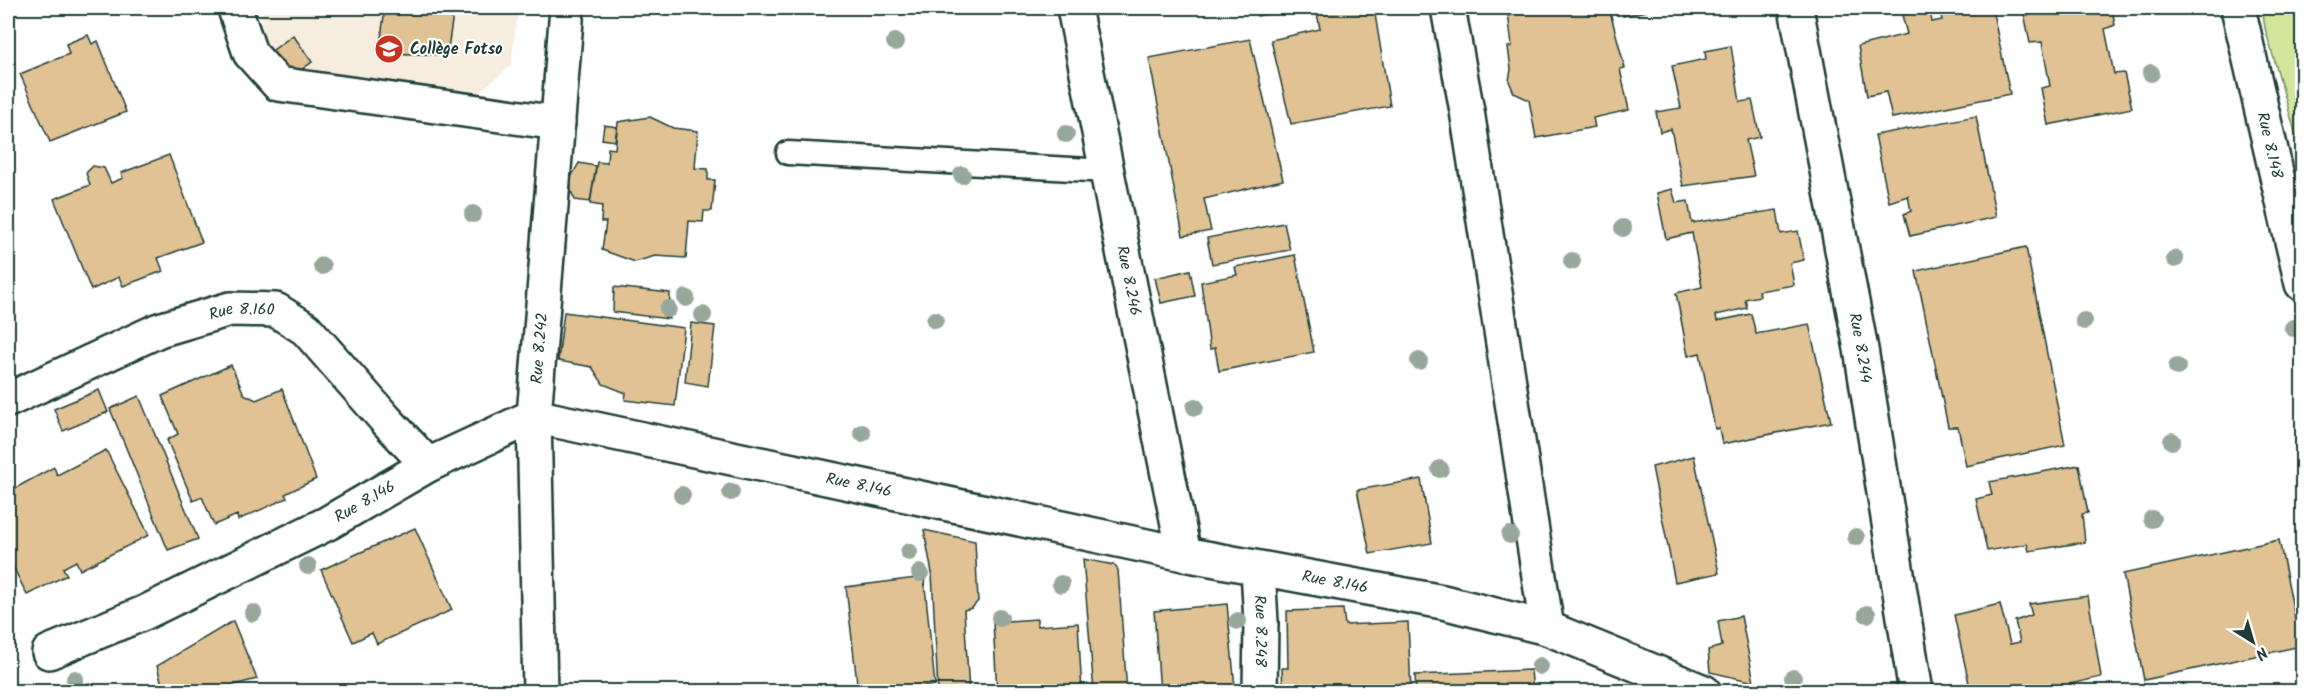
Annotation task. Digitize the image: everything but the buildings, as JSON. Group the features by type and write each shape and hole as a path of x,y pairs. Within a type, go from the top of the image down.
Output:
{"street":[{"path":"236,8 250,53 278,84 558,123"},
{"name":"Rue 8.242","path":"540,692 534,416 567,8"},
{"name":"Rue 8.246","path":"1074,8 1184,554"},
{"path":"1448,8 1467,111 1546,628"},
{"name":"Rue 8.244","path":"1796,8 1861,349 1916,692"},
{"name":"Rue 8.148","path":"2238,8 2302,284"},
{"name":"Rue 8.160","path":"8,400 159,330 230,309 276,310 306,329 429,465"},
{"name":"Rue 8.146","path":"49,652 144,613 318,528 429,465 534,416 1184,554 1443,602 1546,628 1704,692"},
{"name":"Rue 8.248","path":"1258,569 1261,622 1260,692"}],"lane":[{"path":"788,153 1107,171"}],"shaded area":[{"name":"Collège Fotso","path":"263,8 518,8 511,66 478,93 307,80 293,76 260,43"}],"green space":[{"path":"2262,8 2302,8 2302,156 2265,28"}],"place":[{"name":"Collège Fotso","path":"389,49"}]}
